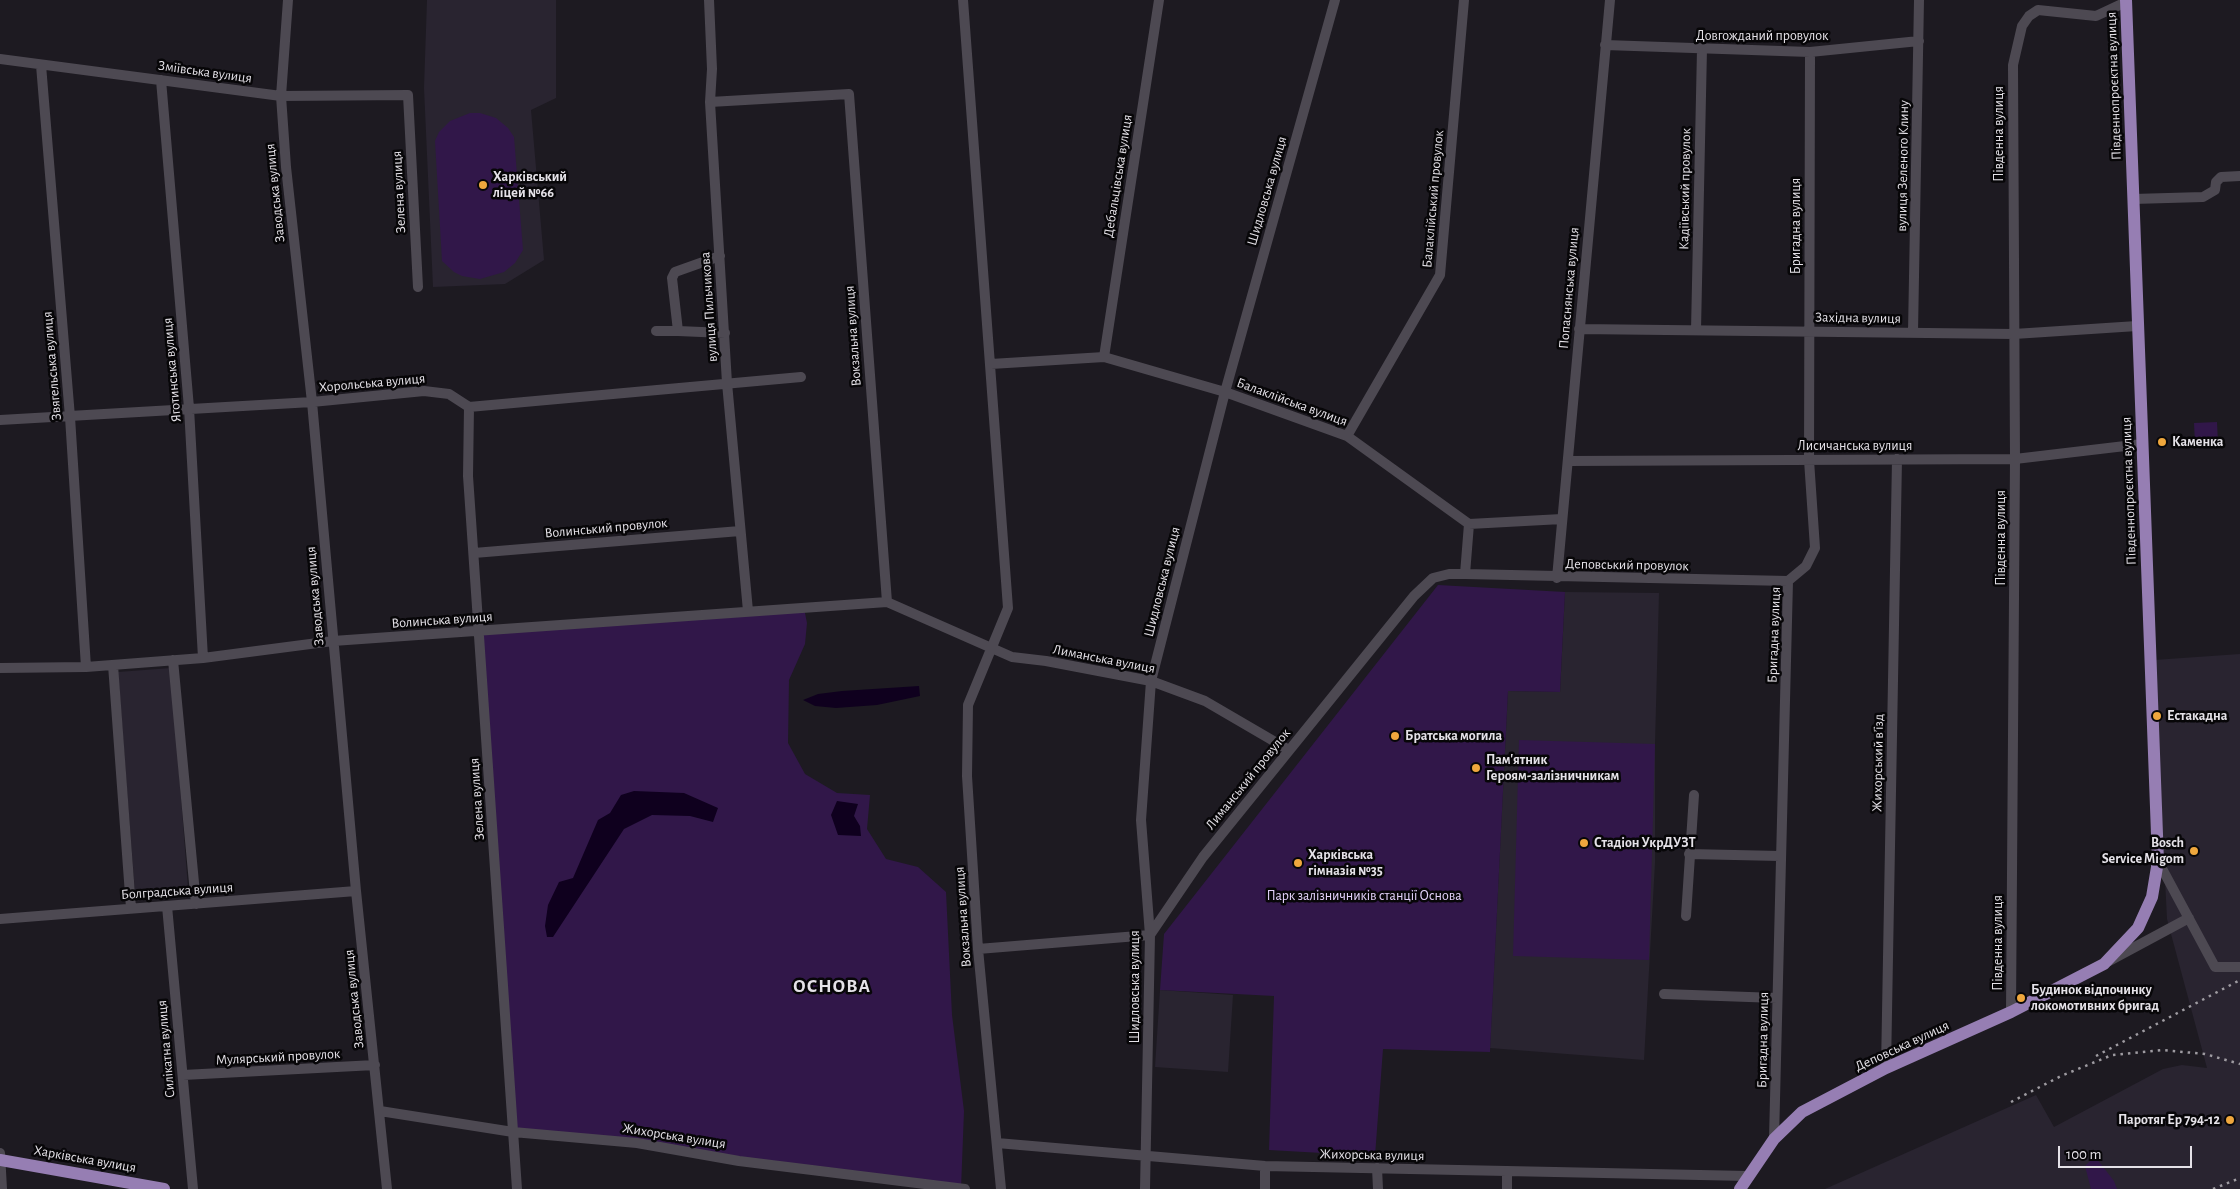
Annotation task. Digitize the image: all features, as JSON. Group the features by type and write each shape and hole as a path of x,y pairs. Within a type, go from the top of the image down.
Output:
{"main road":[{"name":"Південнопроєктна вулиця","path":"2104,964 2138,928 2152,897 2158,861 2126,1"},
{"name":"Деповська вулиця","path":"1740,1189 1774,1138 1802,1112 1886,1068 2011,1012 2104,964"},
{"name":"Харківська вулиця","path":"0,1160 164,1189"}],"street":[{"name":"Заводська вулиця","path":"288,0 281,96 286,167 312,402 356,891 387,1189"},
{"name":"вулиця Пильчикова","path":"709,0 712,69 710,102 724,333 748,611"},
{"name":"Вокзальна вулиця","path":"963,0 1008,608 968,705 967,776 978,949 1001,1189"},
{"name":"Дебальцівська вулиця","path":"1104,357 1159,0"},
{"name":"Шидловська вулиця","path":"1145,1189 1150,935 1141,820 1150,680 1225,392 1335,0"},
{"name":"Балаклійський провулок","path":"1348,436 1440,275 1464,0"},
{"name":"Попаснянська вулиця","path":"1557,578 1610,0"},
{"name":"вулиця Зеленого Клину","path":"1913,332 1919,0"},
{"name":"Південна вулиця","path":"2011,1012 2015,458 2013,65 2022,26 2029,16 2038,10 2096,16 2126,1"},
{"name":"Довгожданий провулок","path":"1605,45 1810,52 1919,40"},
{"name":"Кадіївський провулок","path":"1696,330 1702,49"},
{"name":"Бригадна вулиця","path":"1774,1138 1788,581 1806,566 1815,548 1809,460 1810,52"},
{"name":"Зміївська вулиця","path":"0,59 281,96 408,95"},
{"name":"Звягельська вулиця","path":"41,64 70,417 86,667"},
{"name":"Яготинська вулиця","path":"161,80 190,408 203,658"},
{"name":"Вокзальна вулиця","path":"710,102 849,94 886,602"},
{"name":"Зелена вулиця","path":"408,95 418,287"},
{"path":"2133,199 2203,197 2215,190 2216,182 2220,176 2240,176"},
{"path":"678,331 672,278 675,272 720,256"},
{"name":"Західна вулиця","path":"1579,329 2014,334 2137,326"},
{"path":"656,331 724,333"},
{"name":"Балаклійська вулиця","path":"990,364 1104,357 1225,392 1348,436 1469,524"},
{"path":"469,407 801,377"},
{"name":"Хорольська вулиця","path":"0,420 312,402 424,391 449,394 469,407"},
{"name":"Зелена вулиця","path":"469,407 468,476 517,1189"},
{"name":"Лисичанська вулиця","path":"1568,461 2015,458 2142,444"},
{"name":"Жихорський в’їзд","path":"1886,1068 1897,459"},
{"path":"1465,574 1469,524 1562,519"},
{"name":"Волинський провулок","path":"474,553 740,531"},
{"name":"Лиманський провулок","path":"1150,935 1203,857 1423,586 1433,578 1449,574 1465,574"},
{"name":"Деповський провулок","path":"1465,574 1557,578 1788,581"},
{"path":"886,602 991,646"},
{"name":"Волинська вулиця","path":"0,668 113,665 203,658 333,641 886,602"},
{"name":"Лиманська вулиця","path":"991,646 1012,657 1046,661 1150,680 1205,701 1289,750"},
{"path":"173,660 196,904"},
{"path":"113,665 130,908"},
{"path":"1686,916 1694,794"},
{"path":"1689,854 1780,856"},
{"path":"2158,861 2216,967 2240,967"},
{"name":"Болградська вулиця","path":"0,919 356,891"},
{"name":"Силікатна вулиця","path":"167,906 193,1189"},
{"path":"2104,964 2189,918"},
{"path":"978,949 1150,935"},
{"path":"1664,994 1777,998"},
{"name":"Мулярський провулок","path":"183,1075 375,1065"},
{"name":"Жихорська вулиця","path":"380,1111 513,1132 637,1143 739,1161 965,1189"},
{"name":"Жихорська вулиця","path":"997,1143 1265,1166 1748,1176"},
{"path":"0,1153 2,1189"},
{"path":"1265,1166 1265,1189"},
{"path":"1377,1168 1378,1189"},
{"path":"1507,1189 1508,1172"}],"shaded area":[{"name":"Харківський ліцей №66","path":"427,0 556,0 556,98 531,110 544,260 505,284 433,287 424,88"},
{"path":"1565,592 1659,593 1655,744 1655,863 1644,1060 1490,1048 1508,691 1560,692"},
{"path":"2240,654 2240,1189 1825,1189 2036,1095 2054,1127 2163,1069 2182,1065 2207,1068 2167,919 2154,660"},
{"path":"171,668 188,888 135,893 118,672"},
{"path":"919,686 920,696 877,705 836,708 815,706 803,700 818,694 842,691"},
{"path":"634,791 684,793 718,808 713,822 690,816 652,815 624,829 553,937 547,937 545,926 548,905 559,882 573,878 598,820 610,813 621,795"},
{"path":"837,801 858,804 854,816 860,826 861,836 838,835 831,815"},
{"path":"1160,990 1233,995 1228,1072 1155,1067"}],"green space":[{"path":"470,113 480,113 496,118 508,128 514,137 523,250 515,263 504,272 480,279 462,276 454,272 442,261 435,141 439,132 450,121"},
{"path":"2217,422 2218,443 2195,444 2194,423"},
{"name":"Парк залізничників станції Основа","path":"1438,585 1565,592 1560,692 1508,691 1490,1052 1383,1049 1375,1156 1269,1150 1274,996 1160,990 1164,934"},
{"path":"804,608 807,623 805,644 789,680 788,743 805,774 837,793 870,795 867,829 886,859 918,867 946,892 952,1015 964,1111 961,1189 513,1132 480,632"},
{"name":"Стадіон УкрДУЗТ","path":"1519,740 1655,744 1649,960 1513,956"},
{"path":"2097,1159 2114,1181 2117,1189 2091,1189 2085,1166 2091,1160"}],"railway":[{"path":"2096,1056 2240,980"},
{"path":"2011,1102 2061,1076 2112,1055 2162,1050 2205,1054 2240,1064"},
{"path":"2213,1189 2240,1178"}],"place":[{"name":"Харківський ліцей №66","path":"483,185"},
{"name":"Каменка","path":"2162,442"},
{"name":"Естакадна","path":"2157,716"},
{"name":"Братська могила","path":"1395,736"},
{"name":"Пам'ятник Героям-залізничникам","path":"1476,768"},
{"name":"Стадіон УкрДУЗТ","path":"1584,843"},
{"name":"Bosch Service Migom","path":"2194,851"},
{"name":"Харківська гімназія №35","path":"1298,863"},
{"name":"Будинок відпочинку локомотивних бригад","path":"2021,998"},
{"name":"Паротяг Ер 794-12","path":"2230,1120"}],"district":[{"name":"ОСНОВА","path":"832,986"}]}
